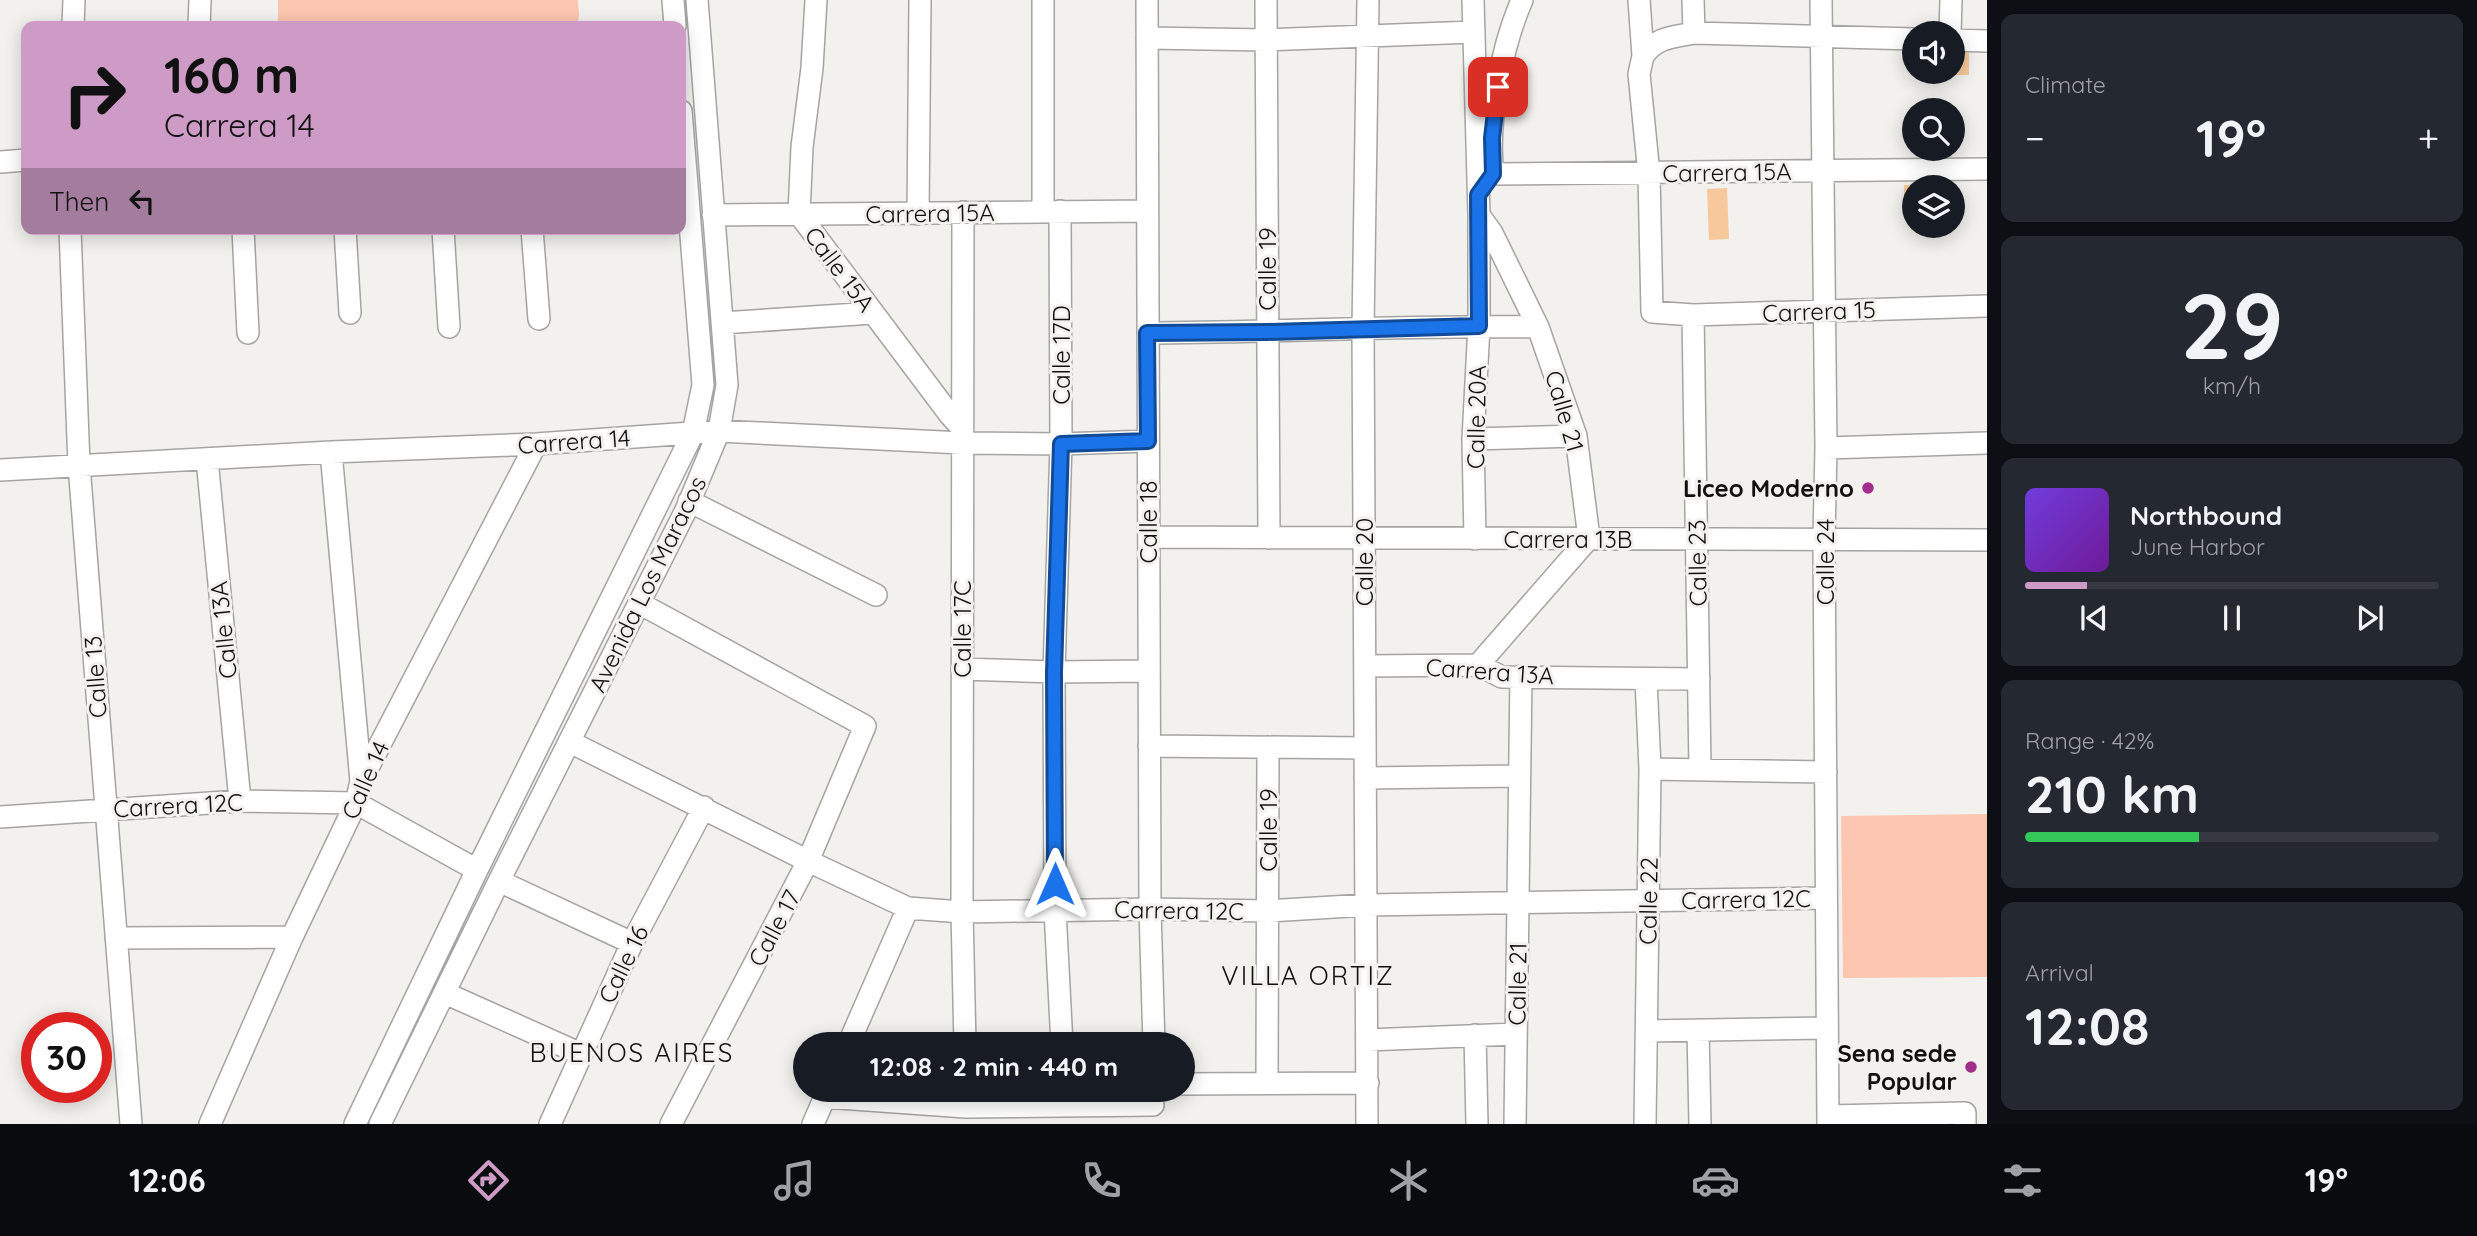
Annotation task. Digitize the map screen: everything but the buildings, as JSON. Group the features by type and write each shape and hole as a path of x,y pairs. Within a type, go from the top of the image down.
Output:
{"street":[{"path":"73,21 74,0"},
{"path":"199,21 200,0"},
{"path":"673,0 675,21"},
{"name":"Avenida Los Maracos","path":"380,1124 689,501 719,431 727,385 697,0"},
{"name":"Calle 15A","path":"816,0 812,68 802,147 799,214 962,435"},
{"path":"918,214 920,0"},
{"name":"Calle 17D","path":"1043,0 1061,444 1054,672 1055,910 1061,1032"},
{"name":"Calle 18","path":"1147,0 1150,909 1154,1032"},
{"name":"Calle 19","path":"1266,0 1269,538"},
{"name":"Calle 20","path":"1367,1124 1363,329 1368,0"},
{"name":"Calle 20A","path":"1473,0 1479,326 1473,439 1475,539"},
{"path":"1478,205 1493,174 1491,154 1496,101 1506,50 1522,0"},
{"path":"1639,0 1643,56 1639,74 1649,174"},
{"path":"1693,0 1694,33"},
{"name":"Calle 24","path":"1821,0 1826,448 1824,539 1828,1120"},
{"path":"1950,21 1951,0"},
{"path":"1147,38 1266,40 1472,32"},
{"path":"1643,56 1661,40 1694,33 1902,39"},
{"path":"1965,40 1987,41"},
{"path":"0,162 21,160"},
{"name":"Carrera 15A","path":"1493,174 1987,169"},
{"name":"Carrera 15","path":"1649,174 1652,312 1693,315 1987,306"},
{"name":"Avenida Los Maracos","path":"355,1124 693,433 703,385 686,179"},
{"name":"Calle 21","path":"1478,205 1538,327 1576,436 1589,538"},
{"name":"Carrera 15A","path":"713,215 1147,211"},
{"name":"Calle 17C","path":"963,212 964,1032"},
{"name":"Calle 13","path":"70,235 79,465 131,1124"},
{"path":"243,235 248,333"},
{"path":"345,235 350,313"},
{"path":"443,235 449,327"},
{"path":"532,235 539,319"},
{"path":"722,323 873,313"},
{"name":"Calle 23","path":"1693,315 1700,769"},
{"path":"1147,333 1538,327"},
{"name":"Carrera 14","path":"0,470 536,444 719,431 962,435 1061,444 1148,441"},
{"path":"1473,439 1576,436"},
{"path":"1826,448 1987,443"},
{"name":"Calle 14","path":"211,1124 292,937 356,803 361,781 536,444"},
{"path":"331,452 361,781"},
{"name":"Calle 13A","path":"207,459 240,801"},
{"path":"689,501 876,595"},
{"name":"Carrera 13B","path":"1149,537 1987,540"},
{"path":"1478,666 1589,538"},
{"name":"Calle 17","path":"639,603 865,726 808,861 671,1124"},
{"name":"Carrera 13A","path":"1365,666 1478,666 1503,677 1699,679"},
{"path":"962,669 1149,671"},
{"name":"Calle 21","path":"1516,1124 1521,676"},
{"name":"Calle 22","path":"1645,1124 1650,769 1646,679"},
{"name":"Carrera 12C","path":"570,742 908,908 962,912 1150,909 1268,911 1366,905 1826,898"},
{"path":"1149,746 1365,748"},
{"name":"Calle 19","path":"1267,1082 1268,747"},
{"path":"1650,769 1826,772"},
{"path":"1365,778 1518,776"},
{"name":"Carrera 12C","path":"0,817 240,801 356,803"},
{"path":"356,803 477,870"},
{"name":"Calle 16","path":"550,1124 632,943 704,807"},
{"path":"499,881 632,943"},
{"path":"854,1032 908,908"},
{"path":"116,938 292,937"},
{"path":"445,993 581,1054"},
{"path":"1647,1031 1827,1028"},
{"path":"1698,1030 1700,1124"},
{"path":"1367,1040 1516,1034"},
{"path":"1475,1035 1477,1124"},
{"path":"1195,1084 1368,1083"},
{"path":"813,1124 823,1102"},
{"path":"912,1102 966,1107 1020,1102"},
{"path":"1109,1102 1154,1106"},
{"path":"1828,1120 1965,1118"}],"shaded area":[{"path":"278,0 578,0 579,16 578,21 278,21"},
{"path":"1987,814 1987,977 1843,978 1841,816"}],"place":[{"name":"Liceo Moderno","path":"1868,488"},
{"name":"Sena sede Popular","path":"1971,1067"}],"district":[{"name":"VILLA ORTIZ","path":"1308,975"},
{"name":"BUENOS AIRES","path":"632,1052"}],"route":[{"path":"1055,884 1054,672 1061,444 1148,441 1147,333 1479,326 1478,195 1493,174 1492,138 1498,87"}]}
